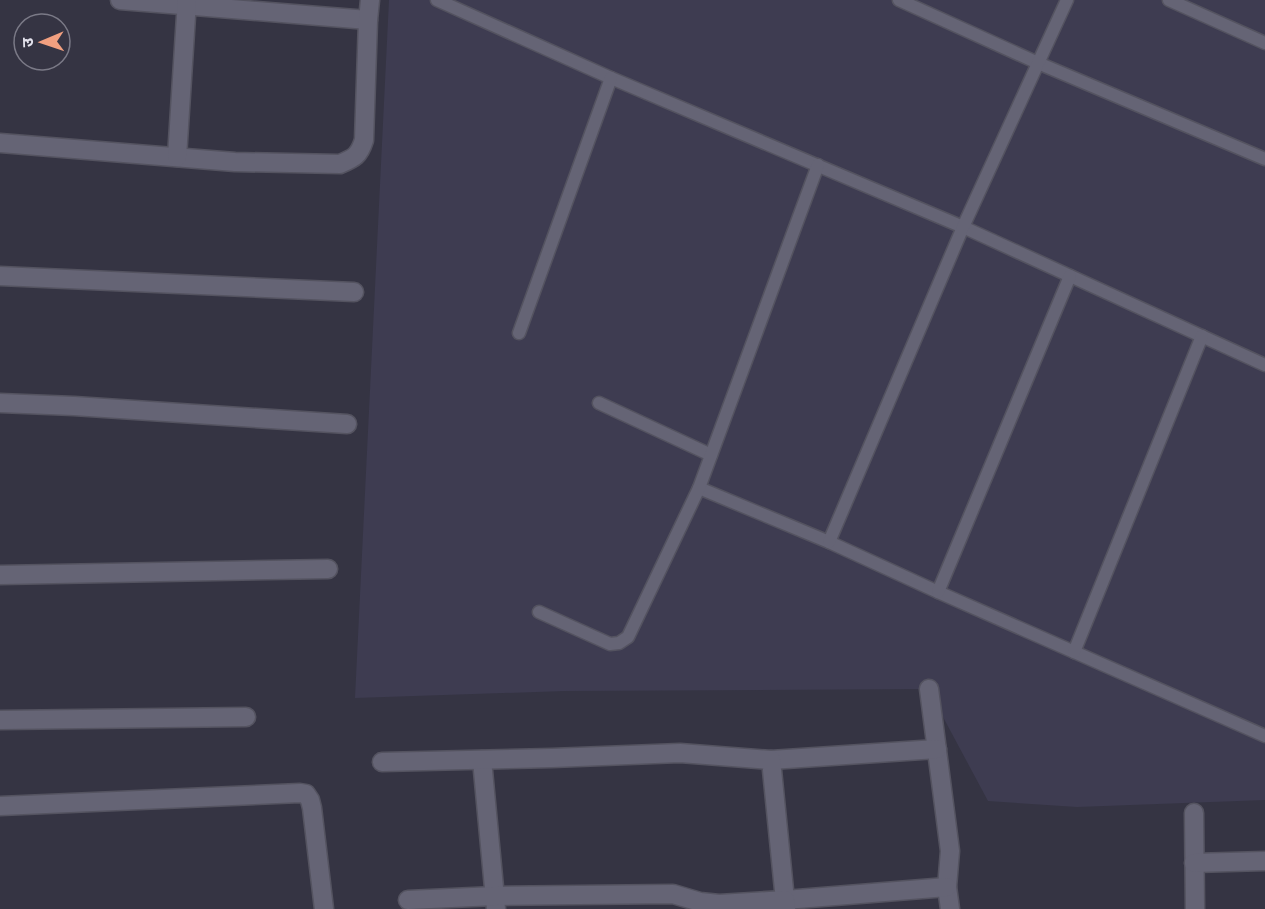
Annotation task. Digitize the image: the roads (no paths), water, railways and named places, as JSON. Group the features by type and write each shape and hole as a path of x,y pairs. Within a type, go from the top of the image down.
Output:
{"street":[{"path":"120,0 186,3 368,20"},
{"path":"0,143 235,162 340,164 355,157 361,150 364,140 370,0"},
{"path":"177,157 186,3"},
{"path":"0,276 354,292"},
{"path":"0,403 347,424"},
{"path":"0,575 328,570"},
{"path":"929,689 950,851 947,887 950,909"},
{"path":"0,720 246,717"},
{"path":"382,762 681,753 771,760 937,749"},
{"path":"482,760 495,902"},
{"path":"771,760 785,905"},
{"path":"0,806 306,794 312,808 324,909"},
{"path":"1194,813 1195,909"},
{"path":"1194,863 1265,861"},
{"path":"408,900 495,902 673,894 700,902 719,904 785,905 947,887"}],"lane":[{"path":"437,0 611,78 963,227 1265,364"},
{"path":"899,0 1038,63 1265,159"},
{"path":"829,542 963,227 1067,0"},
{"path":"1169,0 1265,43"},
{"path":"519,333 611,78"},
{"path":"539,612 610,644 619,643 628,637 699,488 818,165"},
{"path":"938,592 1070,276"},
{"path":"1074,652 1202,336"},
{"path":"599,403 711,455"},
{"path":"699,488 829,542 1265,736"}]}
